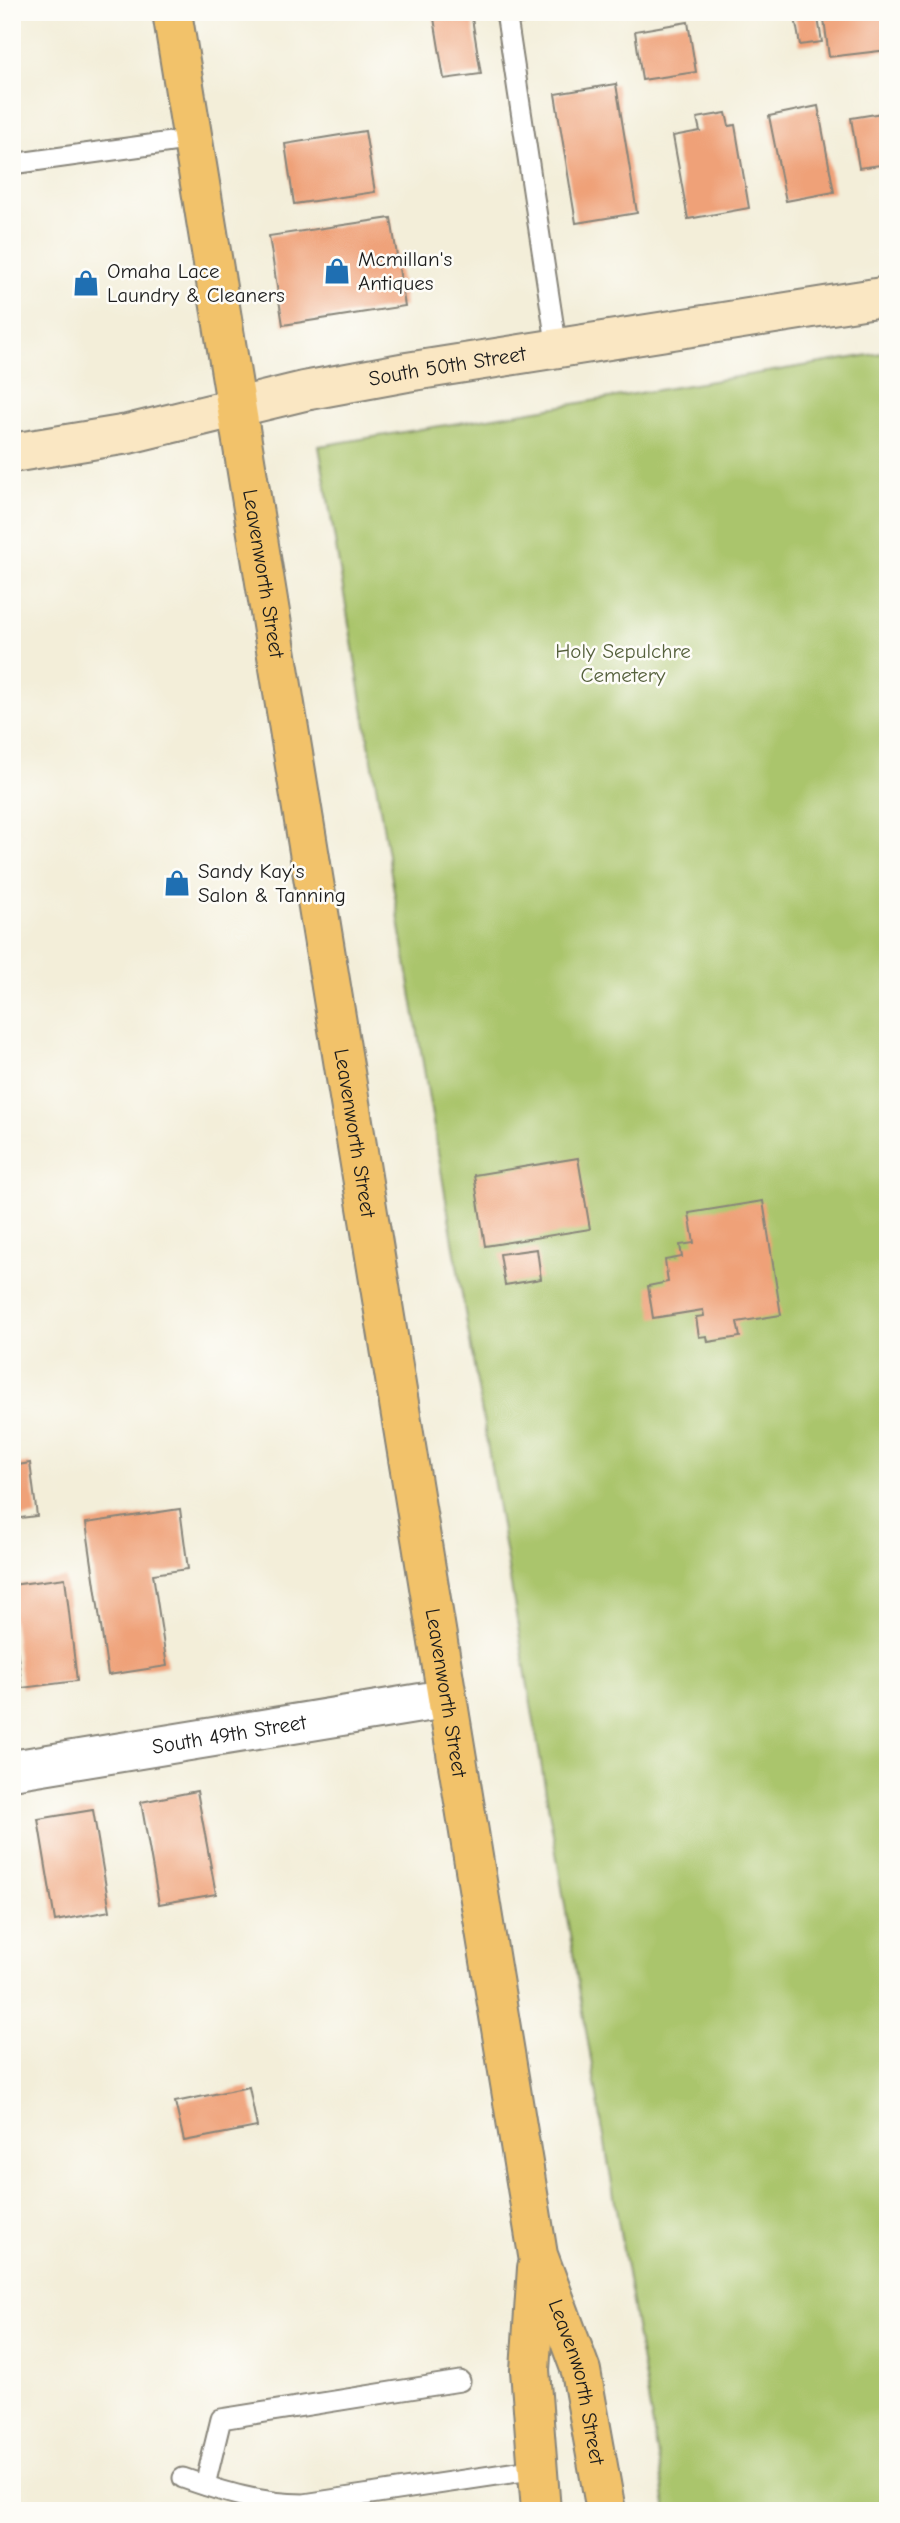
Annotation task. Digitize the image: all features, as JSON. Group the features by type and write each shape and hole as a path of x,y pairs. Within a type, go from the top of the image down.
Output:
{"main road":[{"name":"Leavenworth Street","path":"172,12 445,1699 538,2255 581,2371 606,2511"},
{"name":"South 50th Street","path":"12,453 121,435 347,383 888,296"},
{"name":"Leavenworth Street","path":"538,2255 530,2370 541,2511"}],"street":[{"name":"South 49th Street","path":"12,1770 445,1699"}],"lane":[{"path":"526,12 506,14 557,349"},
{"path":"12,164 193,139"},
{"path":"205,2486 221,2419 460,2381"},
{"path":"183,2478 234,2496 285,2507 537,2469"}],"green space":[{"name":"Holy Sepulchre Cemetery","path":"888,352 888,2511 667,2511 319,446"}],"building":[{"path":"433,12 471,12 481,74 444,79"},
{"path":"794,12 817,12 822,42 800,45"},
{"path":"823,12 888,12 888,50 829,57"},
{"path":"688,22 696,72 642,80 635,31"},
{"path":"616,84 637,213 576,223 555,94"},
{"path":"818,106 834,192 786,201 769,116"},
{"path":"888,112 888,164 859,168 851,118"},
{"path":"726,113 729,126 735,125 749,208 688,219 673,136 700,131 697,118"},
{"path":"365,131 375,192 294,204 285,144"},
{"name":"Mcmillan's Antiques","path":"391,218 405,306 283,325 269,236"},
{"path":"578,1158 590,1229 485,1246 474,1175"},
{"path":"763,1201 781,1315 737,1322 740,1337 708,1342 707,1336 699,1337 696,1317 704,1316 703,1310 653,1318 648,1286 668,1282 665,1260 682,1257 680,1245 694,1243 689,1213"},
{"path":"537,1249 541,1279 505,1285 500,1254"},
{"path":"30,1463 37,1516 12,1519 12,1466"},
{"path":"180,1509 188,1569 153,1574 167,1666 108,1675 86,1523"},
{"path":"65,1578 77,1681 22,1688 12,1611 12,1585"},
{"path":"197,1791 216,1894 159,1904 141,1802"},
{"path":"93,1810 110,1911 55,1921 38,1819"},
{"path":"249,2087 257,2127 184,2141 175,2102"}],"place":[{"name":"Mcmillan's Antiques","path":"337,271"},
{"name":"Omaha Lace Laundry & Cleaners","path":"86,283"},
{"name":"Sandy Kay's Salon & Tanning","path":"177,883"}]}
